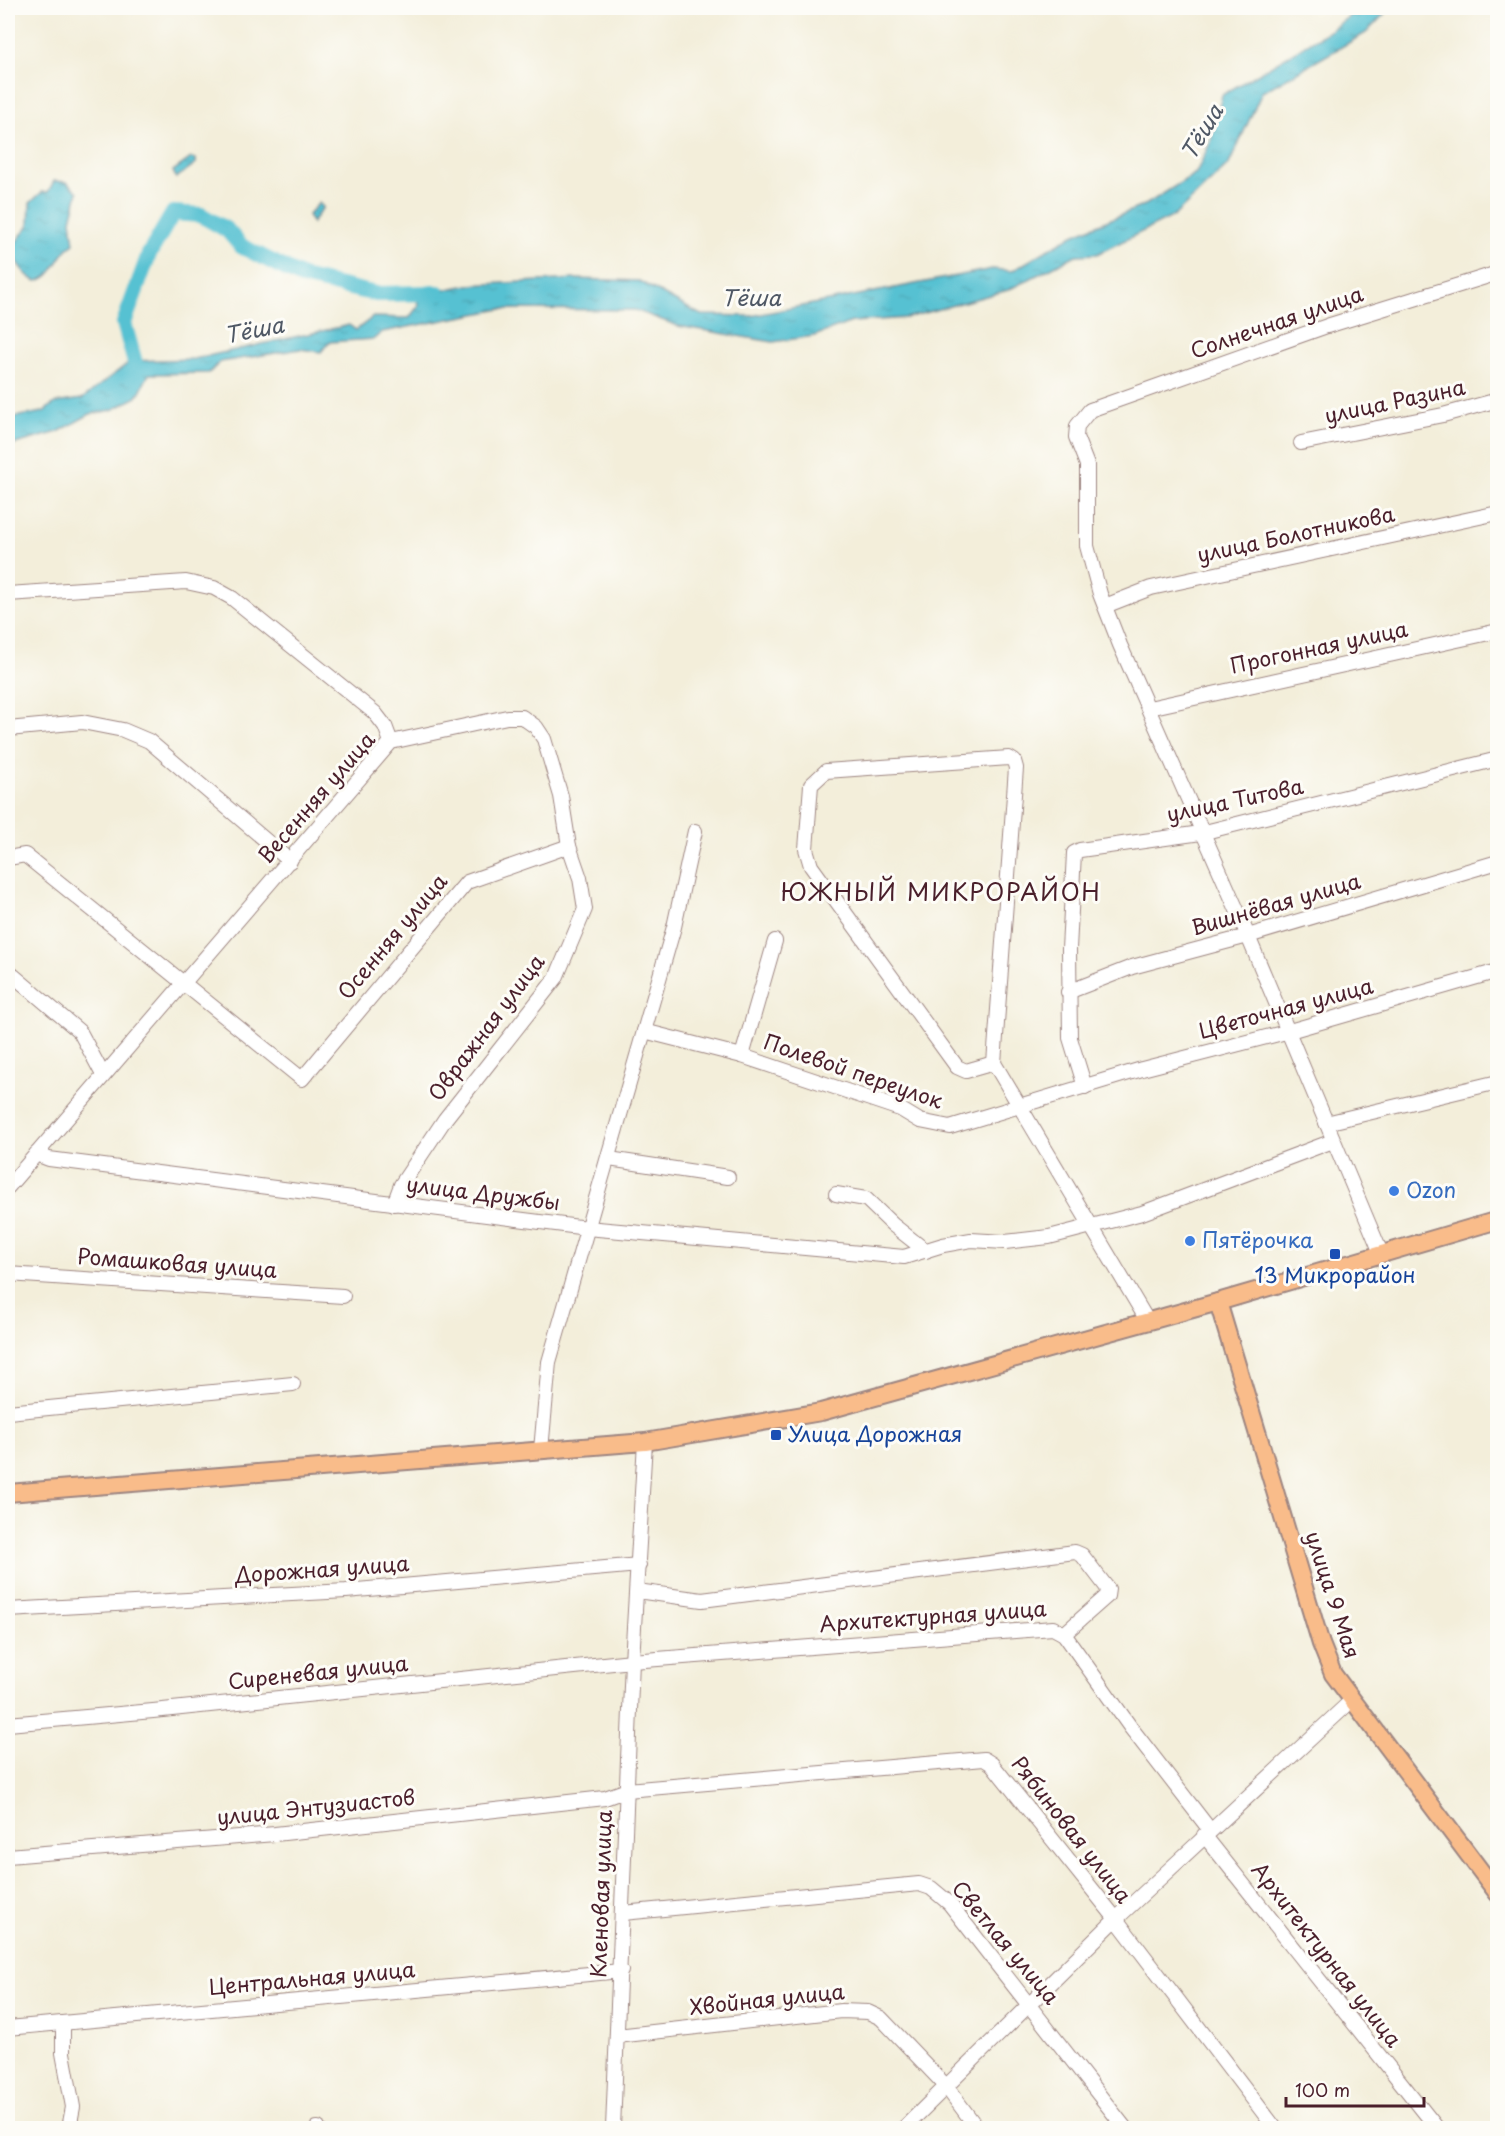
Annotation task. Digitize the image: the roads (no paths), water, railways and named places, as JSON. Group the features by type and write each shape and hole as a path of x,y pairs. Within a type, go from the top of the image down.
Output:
{"main road":[{"path":"8,1493 645,1442 821,1412 1218,1302 1497,1220"},
{"name":"улица 9 Мая","path":"1218,1302 1333,1674 1497,1894"}],"street":[{"name":"Солнечная улица","path":"1105,606 1087,546 1086,465 1076,436 1077,426 1090,410 1327,326 1497,273"},
{"name":"улица Разина","path":"1301,443 1443,415 1497,400"},
{"name":"улица Болотникова","path":"1105,606 1151,588 1497,513"},
{"path":"8,594 186,582 214,588 232,598 375,714 385,726 391,742"},
{"path":"1105,606 1382,1253"},
{"name":"Прогонная улица","path":"1149,708 1497,631"},
{"name":"Весенняя улица","path":"8,1187 391,742 507,717 522,717"},
{"name":"Овражная улица","path":"394,1204 401,1185 445,1119 556,978 585,909 580,878 569,846 561,796 544,739 536,727 522,717"},
{"path":"8,729 82,722 123,730 149,741 290,861"},
{"path":"994,1063 966,1071 957,1067 811,866 806,849 811,785 826,771 1009,758 1014,761 1016,768 994,1063 1093,1225 1147,1320"},
{"name":"улица Титова","path":"1068,992 1074,854 1080,850 1201,833 1497,759"},
{"path":"541,1450 549,1362 674,927 695,831"},
{"name":"Осенняя улица","path":"183,983 194,994 304,1077 467,882 569,846"},
{"path":"18,856 88,906 183,983"},
{"name":"Вишнёвая улица","path":"1068,992 1132,967 1248,936 1497,862"},
{"name":"Полевой переулок","path":"742,1056 776,941"},
{"path":"8,971 80,1032 104,1075"},
{"name":"Цветочная улица","path":"1019,1106 1142,1069 1286,1032 1497,971"},
{"path":"1068,992 1070,1038 1085,1087"},
{"name":"Полевой переулок","path":"644,1031 742,1056 900,1109 920,1121 950,1127 1019,1106"},
{"path":"1326,1124 1497,1082"},
{"name":"улица Дружбы","path":"36,1154 49,1159 587,1227 904,1257 971,1240 1005,1242 1049,1237 1142,1213 1333,1141"},
{"path":"609,1159 728,1177"},
{"path":"836,1194 866,1198 893,1225 926,1251"},
{"name":"Ромашковая улица","path":"8,1274 343,1296"},
{"path":"8,1412 293,1384"},
{"name":"Кленовая улица","path":"613,2128 632,1661 638,1591 645,1442"},
{"path":"638,1591 702,1600 1075,1552 1082,1555 1108,1589 1107,1596 1064,1634"},
{"name":"Дорожная улица","path":"8,1610 346,1591 639,1565"},
{"name":"Архитектурная улица","path":"632,1661 1053,1628 1064,1634 1207,1833 1437,2128"},
{"name":"Сиреневая улица","path":"8,1724 632,1661"},
{"path":"904,2128 945,2085 1116,1919 1351,1701"},
{"name":"Рябиновая улица","path":"627,1791 984,1759 992,1764 1116,1919 1275,2128"},
{"name":"улица Энтузиастов","path":"8,1856 275,1834 605,1798 627,1791"},
{"name":"Светлая улица","path":"623,1913 919,1884 932,1888 949,1903 1125,2128"},
{"name":"Центральная улица","path":"8,2028 621,1971"},
{"name":"Хвойная улица","path":"617,2036 841,2011 868,2012 881,2018 945,2085 977,2128"},
{"path":"63,2023 63,2053 73,2107 69,2128"}],"water":[{"path":"1360,8 1390,8 1366,33 1262,92 1229,164 1174,216 1097,254 1076,255 1008,290 906,318 852,322 814,336 773,342 678,326 635,310 501,309 382,332 374,339 329,342 321,352 300,349 220,362 209,373 149,374 137,397 112,410 90,414 58,432 8,446 8,418 43,412 55,403 82,399 131,361 194,359 349,325 356,330 373,317 409,318 419,305 415,288 427,293 468,285 576,279 639,281 701,315 751,316 992,269 1012,271 1073,235 1147,204 1196,173 1211,141 1222,95 1331,30"},
{"path":"191,158 196,159 196,163 176,178 173,171"},
{"path":"54,181 67,182 78,192 71,220 74,244 64,253 48,275 36,281 20,266 14,256 13,246 29,225 30,203 42,192 48,192"},
{"path":"319,203 323,207 312,223 308,215"}],"waterway":[{"path":"137,370 124,323 149,254 173,213 201,215 227,230 241,246 302,277 376,294 438,293"}],"place":[{"name":"Ozon","path":"1394,1191"},
{"name":"Пятёрочка","path":"1190,1241"},
{"name":"13 Микрорайон","path":"1335,1254"},
{"name":"Улица Дорожная","path":"776,1435"}],"district":[{"name":"ЮЖНЫЙ МИКРОРАЙОН","path":"941,893"}],"water label":[{"name":"Тёша","path":"1202,132"},
{"name":"Тёша","path":"751,298"},
{"name":"Тёша","path":"254,330"}]}
